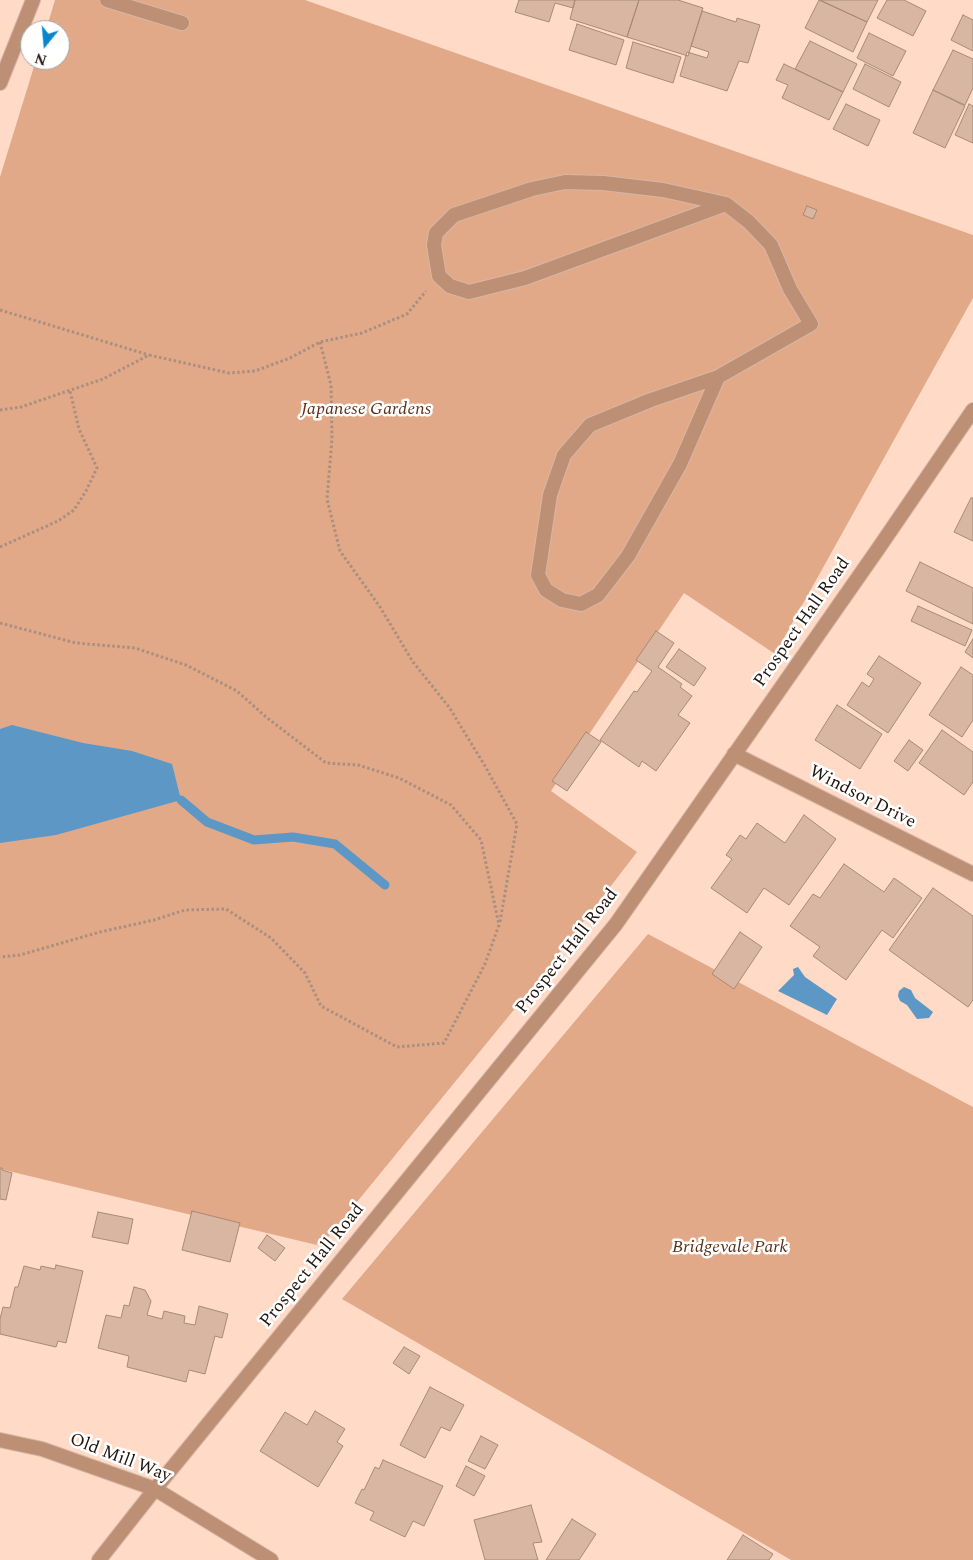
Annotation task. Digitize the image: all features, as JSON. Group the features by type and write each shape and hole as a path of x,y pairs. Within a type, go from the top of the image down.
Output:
{"street":[{"path":"0,83 33,0"},
{"path":"107,0 182,23"},
{"path":"718,377 680,464 628,556 598,595 581,604 562,600 546,590 538,575 550,495 564,455 590,425 651,400 718,377 811,324 790,289 771,245 749,222 726,204 663,190 603,182 565,182 532,189 454,215 436,233 434,245 439,276 450,286 469,292 516,281 726,204"},
{"name":"Prospect Hall Road","path":"99,1560 616,924 972,414"},
{"name":"Windsor Drive","path":"734,754 973,874"},
{"name":"Old Mill Way","path":"0,1440 42,1450 155,1489 270,1560"}],"path":[{"path":"0,310 149,355 229,373 246,372 255,371 290,358 320,342 362,333 407,314 439,276"},
{"path":"0,957 20,955 185,910 226,908 271,938 305,974 321,1006 398,1047 444,1043 485,964 500,925 517,824 449,706 413,662 380,607 340,551 327,499 332,439 331,386 320,342"},
{"path":"0,410 21,407 103,379 149,355"},
{"path":"0,547 58,521 74,510 97,468 79,429 70,391"},
{"path":"0,623 76,643 134,648 186,665 237,691 266,717 326,763 358,765 399,778 451,804 481,840 500,925"}],"green space":[{"name":"Japanese Gardens","path":"55,0 305,0 973,235 973,298 775,654 684,593 551,791 637,852 544,973 321,1246 0,1169 0,177 33,70 70,70 70,20 49,20"},
{"name":"Bridgevale Park","path":"648,934 973,1107 973,1560 791,1560 342,1299"}],"water":[{"path":"12,725 83,743 132,751 172,764 181,800 56,835 0,843 0,729"},
{"path":"798,967 805,977 837,999 827,1015 778,991 794,975 793,969"},
{"path":"904,987 911,990 915,998 933,1012 929,1018 917,1019 907,1005 900,1001 899,991"}],"building":[{"path":"519,0 575,0 573,8 555,3 549,22 515,12"},
{"path":"575,0 639,0 627,37 570,19"},
{"path":"639,0 678,0 703,8 688,56 627,37"},
{"path":"819,0 867,22 853,52 805,28"},
{"path":"820,0 878,0 867,22"},
{"path":"887,0 904,0 926,11 913,36 877,18"},
{"path":"702,11 736,22 737,18 760,25 748,63 739,61 727,91 680,76 687,52 707,58 709,52 691,46"},
{"path":"963,15 973,20 973,51 951,40"},
{"path":"577,24 624,40 616,65 569,50"},
{"path":"869,33 906,51 893,76 857,58"},
{"path":"810,41 857,64 843,92 795,69"},
{"path":"633,42 681,57 673,83 626,68"},
{"path":"953,50 973,59 973,88 965,105 933,90"},
{"path":"784,64 843,92 829,120 782,98 788,85 776,80"},
{"path":"865,64 901,82 889,107 853,89"},
{"path":"933,90 965,106 945,148 913,133"},
{"path":"846,104 880,120 868,146 833,129"},
{"path":"969,104 973,106 973,143 955,135"},
{"path":"807,206 817,210 813,219 803,215"},
{"path":"971,498 973,498 973,541 954,532"},
{"path":"920,562 973,588 973,624 906,591"},
{"path":"918,606 972,630 965,646 911,621"},
{"path":"656,631 674,643 658,667 682,684 680,687 692,696 678,715 690,723 656,771 642,761 639,767 600,740 634,691 637,692 652,671 636,660"},
{"path":"973,639 973,658 965,652"},
{"path":"679,649 706,668 694,686 666,667"},
{"path":"879,656 921,683 888,733 847,705 862,682 869,687 874,679 867,674"},
{"path":"961,667 973,675 973,720 962,737 929,715"},
{"path":"837,705 882,734 860,769 815,740"},
{"path":"942,730 973,752 973,782 964,795 919,763"},
{"path":"586,732 601,742 567,791 552,781"},
{"path":"909,740 923,750 908,771 894,761"},
{"path":"804,815 836,839 789,905 764,888 747,913 711,888 732,859 726,855 740,835 746,839 757,823 785,843"},
{"path":"844,864 884,892 894,878 922,898 893,938 882,930 846,980 813,956 820,947 790,926 813,894 820,898"},
{"path":"933,888 973,916 973,1000 968,1007 889,950"},
{"path":"740,932 762,947 734,989 712,974"},
{"path":"0,1168 12,1173 6,1200 0,1199"},
{"path":"192,1211 240,1223 230,1262 182,1250"},
{"path":"98,1212 133,1219 128,1244 92,1237"},
{"path":"267,1235 285,1248 275,1261 258,1248"},
{"path":"56,1265 83,1271 66,1343 58,1341 56,1347 0,1334 0,1319 3,1307 10,1308 15,1287 18,1287 24,1266 40,1270 41,1266 55,1269"},
{"path":"134,1287 145,1290 151,1301 147,1315 162,1319 164,1311 185,1316 184,1323 195,1325 199,1306 228,1314 222,1338 215,1336 205,1374 189,1370 186,1382 127,1367 129,1356 98,1348 106,1315 121,1318 124,1305 129,1306"},
{"path":"404,1347 420,1356 409,1374 393,1363"},
{"path":"430,1387 464,1405 450,1431 441,1427 425,1458 400,1445"},
{"path":"315,1411 345,1429 337,1442 343,1446 318,1487 260,1451 285,1412 307,1425"},
{"path":"481,1436 498,1445 485,1469 468,1461"},
{"path":"383,1460 443,1486 424,1526 413,1521 405,1537 370,1520 374,1512 355,1503 362,1489 364,1490 375,1467 379,1469"},
{"path":"466,1466 485,1476 474,1496 456,1486"},
{"path":"531,1505 542,1542 533,1543 538,1560 485,1560 474,1520"},
{"path":"572,1519 596,1534 579,1560 546,1560"},
{"path":"743,1535 773,1554 769,1560 727,1560"}],"waterway":[{"path":"181,800 207,822 254,840 293,837 335,844 385,885"}]}
